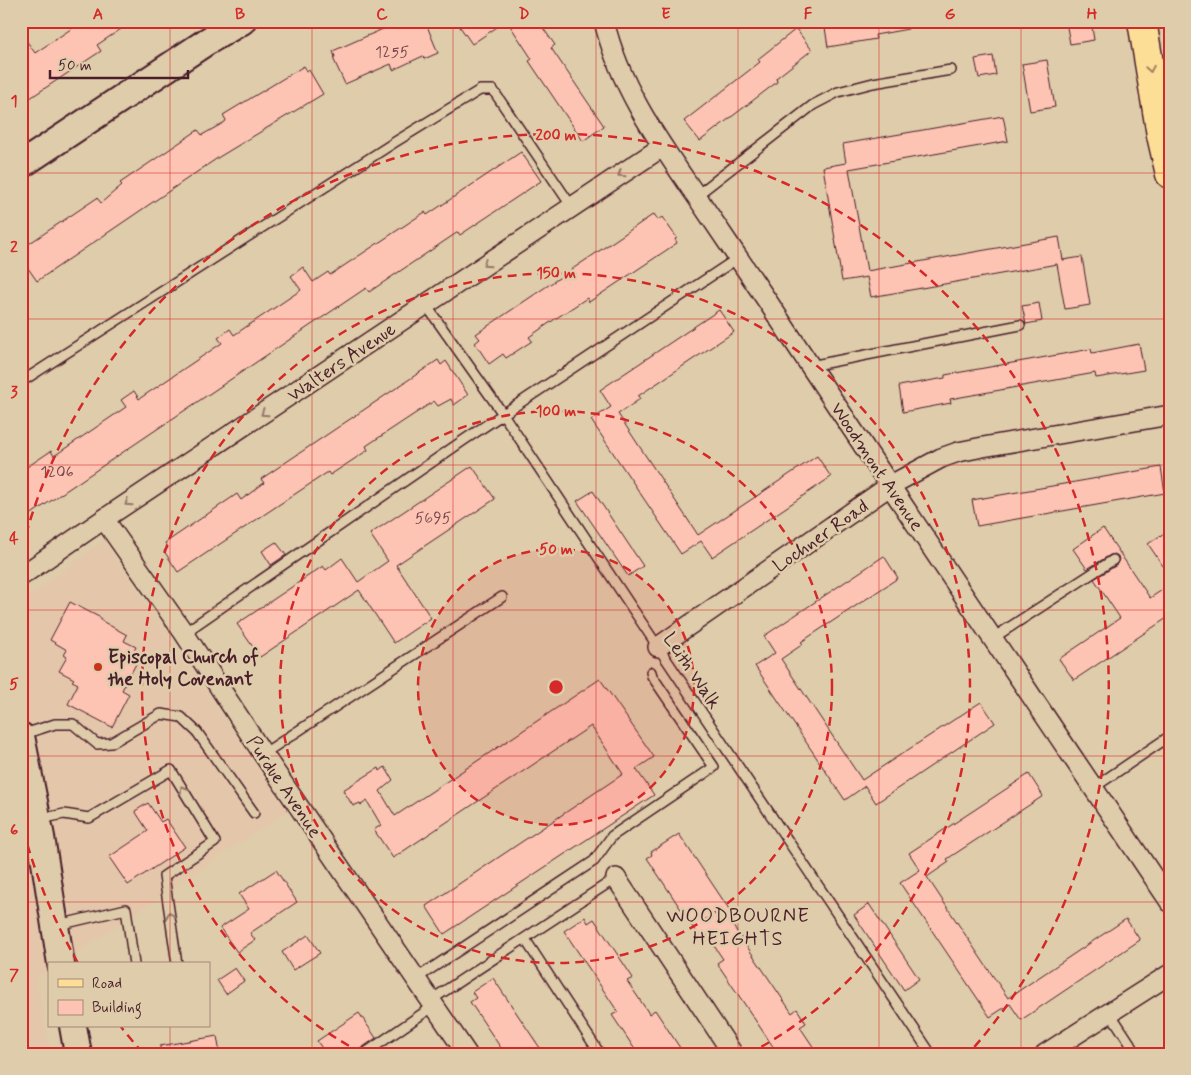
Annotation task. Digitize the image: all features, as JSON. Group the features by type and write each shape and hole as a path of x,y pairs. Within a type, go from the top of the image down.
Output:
{"main road":[{"path":"21,165 206,42 242,21"},
{"path":"1142,21 1159,125 1170,174"},
{"path":"21,735 30,822 55,926 61,962"},
{"path":"73,1028 78,1054"}],"street":[{"name":"Woodmont Avenue","path":"604,21 624,80 638,108 662,147 1170,902"},
{"name":"Walters Avenue","path":"21,576 662,147"},
{"name":"Lochner Road","path":"658,647 891,485 941,458 958,452 1170,415"},
{"name":"Purdue Avenue","path":"104,519 184,633 263,754 467,1054"},
{"path":"616,878 733,1054"},
{"path":"1045,1054 1170,974"}],"lane":[{"path":"696,196 813,105 838,92 872,83 951,70"},
{"path":"21,382 480,90 493,90 572,207"},
{"path":"184,633 344,521 738,258"},
{"name":"Leith Walk","path":"426,305 504,414 931,1054"},
{"path":"810,366 1020,325"},
{"path":"993,638 1113,560"},
{"path":"263,754 502,598"},
{"path":"417,978 594,861 612,836 714,767 651,672"},
{"path":"21,735 55,724 73,724 97,744 111,744 161,714 181,717 197,732 254,813"},
{"path":"1093,788 1170,736"},
{"path":"30,822 64,814 89,818 171,770 215,842 164,876 177,962"},
{"path":"364,1054 433,1002 616,878"},
{"path":"55,926 126,909 134,962"},
{"path":"525,939 600,1054"},
{"path":"1110,1013 1137,1054"}],"shaded area":[{"path":"103,541 288,811 63,962 48,962 48,972 37,979 50,1054 21,1054 21,602"}],"building":[{"path":"83,21 133,21 97,45 101,51 21,104 21,33 35,53"},
{"path":"401,21 425,21 438,53 424,59 423,56 393,70 391,64 345,84 333,58 335,57 333,51"},
{"path":"456,21 506,21 472,44"},
{"path":"507,21 538,21 555,45 551,48 604,126 583,141 529,61 532,59"},
{"path":"824,21 907,21 908,29 875,35 876,39 828,47"},
{"path":"1066,21 1091,21 1094,40 1070,44"},
{"path":"796,29 812,50 776,78 777,82 700,141 684,121 760,62 758,59"},
{"path":"993,56 996,75 979,78 975,59"},
{"path":"1047,60 1055,107 1030,111 1022,64"},
{"path":"304,66 307,71 309,70 323,94 219,157 37,281 21,258 21,249 97,198 101,203 122,185 120,183 198,130 202,135 225,122 226,120 223,115"},
{"path":"1003,116 1008,141 849,169 867,271 1059,237 1063,260 1082,257 1090,305 1065,309 1057,264 871,297 867,277 842,281 823,167 846,163 843,144"},
{"path":"521,152 541,181 460,235 458,232 369,292 366,288 21,521 21,471 51,451 54,456 126,407 121,400 134,391 139,399 222,343 218,338 230,329 234,335 301,290 291,276 303,267 313,282 328,272 330,275 425,212 427,215"},
{"path":"654,214 658,220 662,217 677,238 675,239 677,243 589,302 587,298 555,319 529,337 532,341 506,358 503,354 489,364 475,343 480,339 476,334"},
{"path":"1039,303 1042,321 1026,324 1022,306"},
{"path":"719,310 734,332 638,396 640,399 618,414 698,535 817,456 831,477 712,557 701,541 681,554 591,420 611,407 600,390"},
{"path":"1139,344 1144,370 1096,378 1095,373 950,399 951,403 903,412 899,386 945,378 945,375 1091,349 1092,353"},
{"path":"438,360 441,365 446,361 468,395 454,405 451,399 438,406 434,401 366,446 368,450 330,475 328,472 178,572 164,551 168,548 165,543 237,494 241,500 264,483 261,479"},
{"path":"472,466 495,499 396,565 431,618 394,643 359,590 260,657 237,624 323,566 326,570 342,558 358,582 388,561 370,534"},
{"path":"1161,467 1165,493 977,526 972,500"},
{"path":"593,491 643,566 628,576 577,501"},
{"path":"1103,528 1150,598 1170,585 1170,616 1074,680 1059,659 1120,618 1094,579 1117,565 1118,556 1115,554 1110,555 1087,569 1073,549"},
{"path":"1170,529 1170,576 1148,544"},
{"path":"276,542 286,555 271,565 262,551"},
{"path":"884,556 898,578 801,642 803,644 781,659 862,780 981,702 995,723 876,803 865,786 845,800 755,666 775,653 764,636"},
{"name":"Episcopal Church of the Holy Covenant","path":"70,602 101,618 100,620 127,635 124,641 136,647 130,659 137,662 122,690 129,694 112,727 68,704 78,684 72,681 74,679 59,671 67,657 64,655 67,650 50,640"},
{"path":"600,679 654,757 636,769 654,795 444,934 426,906 623,774 591,726 393,858 374,830 381,825 367,801 361,805 360,803 353,806 343,790 379,768 380,771 385,767 393,780 380,791 395,816"},
{"path":"1029,774 1043,796 947,859 949,862 927,877 984,963 1008,998 1126,919 1140,940 1021,1020 1010,1004 990,1017 900,883 920,870 909,853"},
{"path":"148,803 161,822 166,819 185,847 128,885 109,857 148,831 135,811"},
{"path":"679,834 733,915 728,919 792,1013 797,1009 806,1023 800,1027 818,1054 778,1054 717,963 723,959 706,934 700,938 647,858 652,855 651,852"},
{"path":"276,870 297,902 250,933 255,940 237,952 220,928 249,909 239,894"},
{"path":"869,904 919,979 904,990 854,915"},
{"path":"585,917 588,923 594,919 633,978 627,981 649,1014 655,1010 684,1054 638,1054 612,1015 618,1012 564,931"},
{"path":"308,935 320,953 293,970 282,952"},
{"path":"235,968 244,981 226,994 217,980"},
{"path":"493,978 540,1048 532,1054 505,1054 470,1002 476,998 472,992"},
{"path":"359,1013 376,1038 360,1049 358,1054 326,1054 317,1041"},
{"path":"217,1036 220,1054 160,1054 160,1046"}],"place":[{"name":"Episcopal Church of the Holy Covenant","path":"98,667"}],"district":[{"name":"WOODBOURNE HEIGHTS","path":"738,926"}]}
